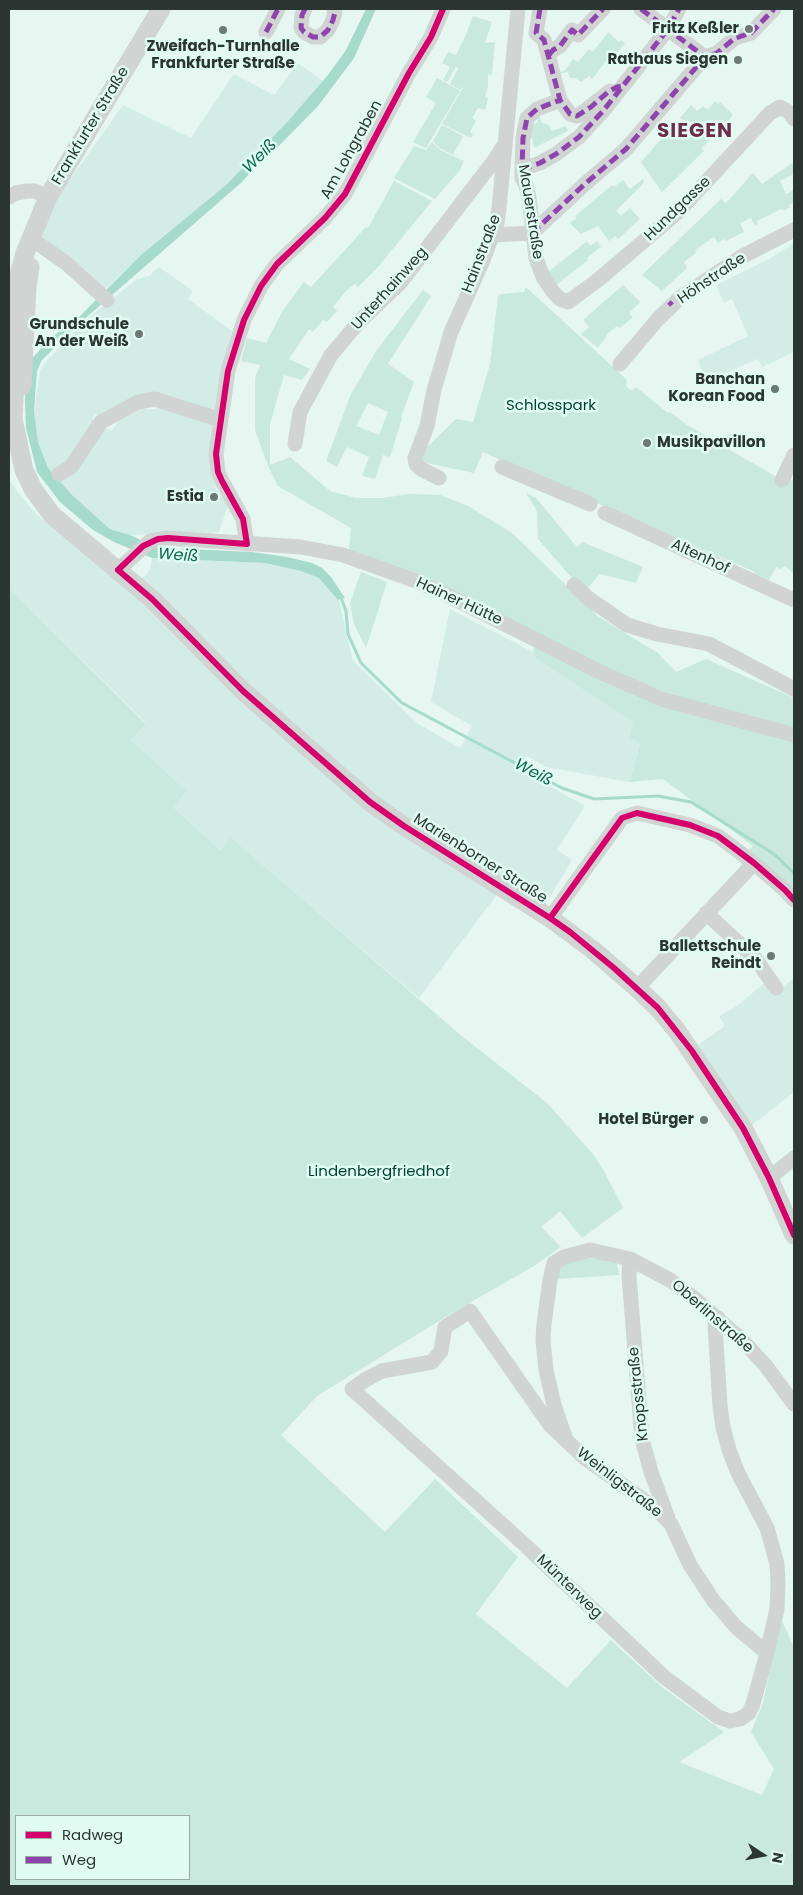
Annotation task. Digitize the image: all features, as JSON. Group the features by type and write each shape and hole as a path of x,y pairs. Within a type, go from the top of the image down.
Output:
{"main road":[{"name":"Frankfurter Straße","path":"9,311 24,253 48,196 161,9"},
{"name":"Frankfurter Straße","path":"9,275 21,248 38,219"},
{"path":"12,410 22,387 27,287 36,242 38,219"},
{"path":"9,324 12,336 9,349"},
{"name":"Marienborner Straße","path":"9,358 14,376 12,410 24,470 33,489 52,515 152,599 243,691 370,802 412,832 550,918 594,950 658,1008 692,1051 743,1128 769,1178 794,1235"}],"street":[{"path":"266,32 278,9"},
{"path":"304,9 301,28 313,37 320,37 328,30 333,20 334,9"},
{"name":"Am Lohgraben","path":"247,544 243,519 218,472 216,454 231,363 244,320 261,286 281,260 339,204 409,73 431,38 443,9"},
{"name":"Hainstraße","path":"440,478 421,469 416,464 414,458 427,426 434,390 450,332 492,235 500,208 504,144 518,9"},
{"path":"540,9 536,33 544,40 560,100 570,114 577,116 608,92 623,86"},
{"path":"549,55 560,46 572,30 578,35 603,9"},
{"path":"641,9 705,57"},
{"path":"522,169 540,163 572,143 603,111 623,86 668,29 679,9"},
{"path":"492,235 532,232 626,149 705,57 716,53 735,38 751,33 774,9"},
{"name":"Mauerstraße","path":"560,100 537,109 527,118 523,138 522,178 526,185 536,258 544,279 564,300"},
{"name":"Hundgasse","path":"564,300 611,270 678,212 770,113 780,107 789,112 794,119"},
{"name":"Unterhainweg","path":"295,444 300,412 331,355 358,324 401,282 496,158 504,144"},
{"path":"9,197 16,193 28,191 35,191 48,196"},
{"name":"Höhstraße","path":"620,364 658,319 681,297 741,257 794,230"},
{"path":"36,242 66,263 103,296"},
{"path":"59,474 72,467 101,422 138,402 155,399 221,420"},
{"path":"782,480 794,455"},
{"path":"502,467 590,504"},
{"name":"Altenhof","path":"606,513 794,600"},
{"name":"Hainer Hütte","path":"118,570 150,542 168,538 314,549 361,561 416,581 459,600 598,671 661,699 794,735"},
{"path":"574,585 588,598 627,625 656,634 709,644 794,689"},
{"path":"550,918 622,818 637,813 690,824 705,830 754,863 794,900"},
{"path":"637,988 754,863"},
{"path":"706,913 755,958 776,988"},
{"path":"769,1178 794,1158"},
{"name":"Oberlinstraße","path":"566,1440 554,1405 546,1370 543,1340 550,1280 554,1263 564,1257 590,1250 630,1259 670,1280 718,1318 743,1341 794,1404"},
{"name":"Knopsstraße","path":"630,1259 629,1276 642,1439 650,1472 670,1524"},
{"name":"Weinligstraße","path":"352,1389 382,1372 432,1362 441,1351 445,1327 470,1311 550,1425 586,1459 655,1508 670,1524 690,1565 713,1600 736,1627 767,1653"},
{"path":"718,1318 715,1326 723,1427 738,1473 767,1528 777,1564 776,1609 767,1653"},
{"name":"Münterweg","path":"352,1389 525,1545 662,1676 708,1710 730,1721 740,1719 749,1713 767,1653"}],"shaded area":[{"path":"298,63 323,81 289,120 226,185 141,255 103,291 42,236 52,205 123,105 191,138 234,74 274,95"},
{"path":"794,243 794,352 762,367 758,359 707,381 698,360 748,336 732,299 724,303 716,285 769,259"},
{"path":"159,267 193,291 188,299 232,331 209,467 216,489 228,505 219,532 130,535 110,529 72,495 48,468 38,442 34,411 40,371 44,364 82,323 137,279 149,276","holes":["164,395 156,409 142,409 121,419 111,431 92,419 95,414 99,416"]},
{"path":"9,477 10,482 35,513 131,590 150,570 152,558 265,563 301,571 319,578 339,601 353,661 417,723 460,748 472,726 431,702 450,609 533,652 535,658 634,722 640,743 629,782 546,767 527,756 519,769 585,806 557,850 572,860 545,905 508,880 419,998 231,839 220,850 173,807 185,791 131,740 146,723 9,588"},
{"path":"794,978 794,1092 751,1126 698,1045 725,1026 719,1016 737,1006 769,979 778,991"}],"green space":[{"path":"473,16 492,22 485,43 495,42 492,74 488,75 488,87 485,97 488,98 485,110 478,108 472,118 476,121 470,132 473,134 471,138 442,124 464,86 460,90 450,84 458,68 456,67 447,82 443,80 450,67 442,63 448,52 456,55"},
{"path":"608,32 619,42 622,40 625,44 616,53 614,51 592,79 589,76 581,82 575,78 570,78 568,72 558,74 566,69 573,59 578,62 589,49 593,52"},
{"path":"437,78 460,91 426,148 413,142 436,103 426,97"},
{"path":"715,101 718,104 720,102 733,115 728,121 730,122 701,148 704,151 662,192 641,162 673,125 676,127 683,120 680,118 691,105 697,111 703,106 708,110"},
{"path":"539,115 542,123 549,125 552,131 566,126 568,131 534,148 532,138 526,140 531,125 538,122 536,117"},
{"path":"442,125 463,136 453,155 440,148 433,141"},
{"path":"432,142 440,150 464,161 460,170 435,199 394,178 414,146 426,150"},
{"path":"792,163 794,174 780,181 786,194 794,190 794,202 789,205 790,207 784,211 781,209 757,221 758,224 755,226 751,218 740,223 744,232 726,241 724,239 718,243 714,237 695,250 696,253 684,262 687,268 662,291 642,275 721,199 726,203 753,173 762,184"},
{"path":"643,179 642,185 616,211 621,216 630,208 640,219 618,239 615,236 609,241 598,226 581,234 570,223 577,218 575,216 612,185 614,187 623,180 630,189"},
{"path":"394,181 432,201 378,267 358,287 355,284 346,291 333,307 337,311 327,322 323,320 313,332 309,329 289,359 310,369 302,380 284,375 270,424 270,465 290,457 330,491 356,498 383,498 409,494 440,495 468,506 512,533 599,617 658,653 676,672 706,659 794,698 794,894 747,852 753,846 663,779 629,782 640,744 630,737 633,722 535,658 533,652 536,638 349,551 351,528 278,486 268,466 255,430 255,378 260,365 241,361 247,338 266,343 283,310 304,282 311,287 366,227 368,228"},
{"path":"587,241 590,246 597,241 601,247 587,258 588,260 556,285 547,273"},
{"path":"623,285 640,302 629,313 633,317 620,328 617,326 607,334 598,348 581,334 589,327 583,320"},
{"name":"Schlosspark","path":"526,287 627,380 626,386 629,389 632,390 636,387 668,413 670,412 687,425 787,483 790,479 794,480 794,574 785,566 780,569 776,567 769,580 755,574 755,572 582,498 483,452 474,473 422,462 423,451 456,419 473,422 490,364 498,296 501,294 524,292"},
{"path":"423,290 431,296 388,364 414,382 401,417 390,457 383,455 375,479 362,476 369,457 347,447 337,467 326,461 351,394 376,351","holes":["368,403 388,412 379,435 356,426"]},
{"path":"526,493 536,498 577,547 582,542 643,567 636,583 600,574 584,592 538,539 537,511"},
{"path":"361,572 387,582 366,648 354,624 350,603"},
{"name":"Lindenbergfriedhof","path":"9,588 146,724 131,740 186,791 173,807 220,850 231,838 463,1037 547,1103 593,1154 604,1171 623,1208 582,1238 560,1211 541,1227 561,1247 534,1266 452,1313 317,1396 281,1435 385,1532 435,1479 518,1557 476,1614 567,1688 611,1640 663,1688 724,1732 679,1762 762,1795 774,1769 751,1732 763,1703 781,1618 794,1648 794,1886 9,1886"},
{"path":"587,1258 617,1264 619,1275 557,1279 559,1270 565,1264"}],"water":[{"path":"366,9 376,9 354,58 318,106 242,182 81,322 42,360 37,371 34,411 38,442 48,468 72,495 110,529 130,535 154,546 252,552 312,563 322,568 331,577 345,598 339,599 339,601 319,578 301,571 265,563 152,558 114,542 93,530 60,502 37,472 26,428 26,365 47,342 65,326 76,320 141,255 226,185 289,120 328,75 346,50"}],"waterway":[{"name":"Weiß","path":"340,595 346,611 348,634 361,663 402,703 562,788 594,799 658,796 691,802 774,854 794,873"}],"marked path":[{"path":"266,32 278,9"},
{"path":"305,9 302,15 301,28 313,37 320,37 328,30 333,20 334,9"},
{"path":"540,9 536,33 544,40 560,100 570,114 577,116 608,92 622,86"},
{"path":"549,55 560,46 572,30 578,35 603,9"},
{"path":"641,9 705,57"},
{"path":"522,169 540,163 579,137 603,111 668,29 679,9"},
{"path":"532,233 626,149 705,57 717,53 735,38 751,33 774,9"},
{"path":"532,233 529,198 522,178 523,138 527,118 537,109 560,100"},
{"path":"669,302 672,305"}],"cycle path":[{"path":"443,9 431,37 409,73 345,194 325,218 277,264 261,286 244,320 228,371 216,454 218,472 243,519 247,544 168,538 158,539 143,546 118,570 152,599 243,691 370,802 404,826 570,932 614,968 658,1008 692,1051 743,1128 769,1178 794,1235"},
{"path":"550,918 622,818 637,813 690,825 718,836 754,863 794,900"}],"place":[{"name":"Fritz Keßler","path":"749,29"},
{"name":"Zweifach-Turnhalle Frankfurter Straße","path":"223,30"},
{"name":"Rathaus Siegen","path":"738,60"},
{"name":"Grundschule An der Weiß","path":"139,334"},
{"name":"Banchan Korean Food","path":"775,389"},
{"name":"Musikpavillon","path":"647,443"},
{"name":"Estia","path":"214,497"},
{"name":"Ballettschule Reindt","path":"771,956"},
{"name":"Hotel Bürger","path":"704,1120"}],"district":[{"name":"SIEGEN","path":"695,132"}]}
